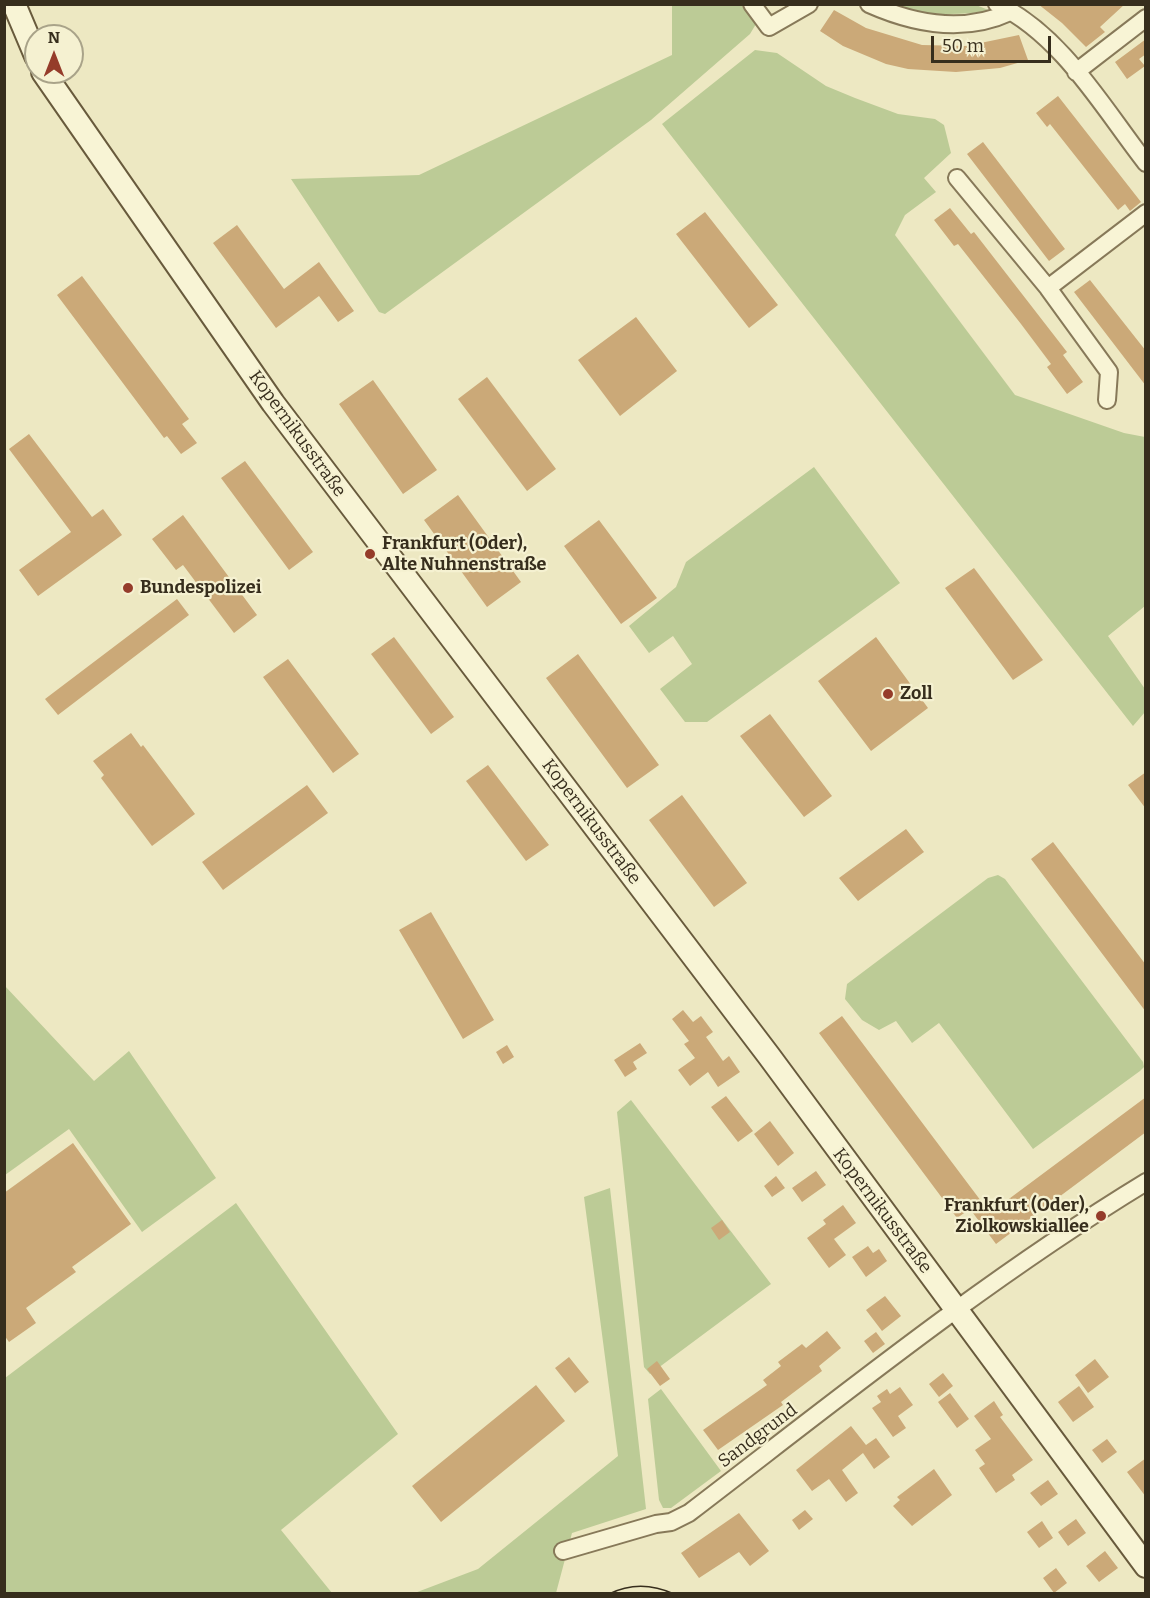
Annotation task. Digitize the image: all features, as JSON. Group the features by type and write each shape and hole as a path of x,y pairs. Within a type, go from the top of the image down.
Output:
{"main road":[{"path":"14,4 24,28"},
{"name":"Kopernikusstraße","path":"51,84 273,403 769,1056 1146,1566"}],"street":[{"path":"752,4 769,27 809,4"},
{"path":"869,4 904,18 939,25 981,22 1003,8 1051,44 1076,72 1146,163"},
{"path":"1076,72 1146,18"},
{"path":"957,178 1048,288 1108,372 1107,400"},
{"path":"1048,288 1146,213"},
{"name":"Sandgrund","path":"563,1551 656,1524 671,1522 689,1514 956,1310 1088,1217 1146,1182"}],"green space":[{"path":"672,5 741,5 756,24 750,34 651,120 385,314 379,312 291,179 419,175 672,55"},
{"path":"896,5 976,5 991,11 942,14 919,12"},
{"path":"755,50 777,53 826,86 855,98 898,114 935,119 944,125 951,153 924,178 936,192 905,215 895,235 1015,395 1124,433 1145,437 1145,606 1108,636 1145,689 1145,712 1133,726 662,124"},
{"path":"814,467 900,583 707,722 685,722 660,689 692,664 673,636 649,653 629,626 676,587 686,562"},
{"path":"998,875 1005,879 1143,1062 1144,1067 1033,1149 939,1023 912,1043 896,1021 879,1030 862,1020 845,999 847,984 988,878"},
{"path":"5,986 94,1081 129,1051 216,1178 142,1232 69,1129 5,1175"},
{"path":"631,1100 771,1284 650,1374 644,1367 617,1112"},
{"path":"610,1188 646,1509 572,1533 556,1593 412,1594 478,1569 618,1456 584,1197"},
{"path":"236,1203 398,1434 281,1530 332,1593 5,1593 5,1378"},
{"path":"661,1389 721,1471 671,1508 663,1508 659,1500 648,1399"}],"building":[{"path":"1038,4 1125,4 1100,27 1105,32 1086,47 1062,23"},
{"path":"834,10 866,28 922,45 966,46 1019,35 1028,60 1000,68 956,72 908,69 886,64 843,46 820,31"},
{"path":"1146,39 1146,54 1139,59 1145,66 1127,79 1115,62"},
{"path":"1058,96 1141,202 1130,211 1125,204 1118,210 1050,124 1047,127 1036,113"},
{"path":"983,142 1065,249 1049,261 967,154"},
{"path":"950,208 971,234 974,232 1067,352 1063,355 1083,382 1067,394 1047,367 1051,364 1021,324 958,244 954,246 934,220"},
{"path":"705,212 778,305 749,328 676,234"},
{"path":"237,225 284,289 319,262 354,311 338,322 319,296 276,328 213,243"},
{"path":"82,276 189,419 182,424 197,443 181,454 167,436 164,438 57,295"},
{"path":"1090,280 1146,351 1146,386 1074,292"},
{"path":"636,317 677,371 620,416 578,360"},
{"path":"487,377 556,469 527,491 458,399"},
{"path":"373,380 437,470 403,494 339,404"},
{"path":"29,434 92,517 103,509 122,535 38,596 19,570 71,532 9,449"},
{"path":"245,461 313,552 289,570 221,478"},
{"path":"458,495 521,582 487,607 424,520"},
{"path":"183,515 257,615 234,633 183,565 176,570 152,539"},
{"path":"599,520 657,598 621,624 564,546"},
{"path":"974,568 1043,660 1013,680 945,588"},
{"path":"177,599 189,615 58,715 45,699"},
{"path":"394,637 454,717 431,734 371,654"},
{"path":"876,637 928,708 871,751 818,681"},
{"path":"578,654 659,765 627,788 546,678"},
{"path":"288,659 359,754 333,773 263,677"},
{"path":"770,714 832,796 804,817 740,736"},
{"path":"131,733 141,747 143,745 195,814 152,846 101,778 104,775 93,761"},
{"path":"488,765 549,845 526,861 466,781"},
{"path":"1146,772 1146,809 1128,785"},
{"path":"307,785 328,813 223,890 202,862"},
{"path":"682,795 747,883 714,907 649,820"},
{"path":"906,829 924,852 858,901 839,878"},
{"path":"1053,842 1146,965 1146,1012 1031,859"},
{"path":"431,912 494,1020 463,1039 399,930"},
{"path":"683,1010 693,1022 701,1016 713,1032 706,1037 723,1061 729,1056 740,1072 718,1087 708,1072 690,1086 678,1070 695,1058 684,1044 689,1041 672,1019"},
{"path":"842,1016 990,1213 1146,1097 1146,1132 996,1244 970,1209 957,1218 819,1033"},
{"path":"640,1043 647,1053 633,1062 637,1069 625,1077 614,1060"},
{"path":"507,1045 514,1057 503,1064 496,1052"},
{"path":"726,1096 753,1131 738,1142 711,1107"},
{"path":"770,1121 794,1153 778,1166 754,1134"},
{"path":"73,1143 131,1224 72,1267 76,1272 26,1308 36,1323 9,1342 4,1335 4,1193"},
{"path":"816,1171 826,1185 802,1202 792,1188"},
{"path":"776,1176 785,1188 772,1197 764,1186"},
{"path":"843,1205 856,1223 834,1239 846,1255 829,1268 807,1238 826,1224 823,1220"},
{"path":"722,1220 730,1232 719,1240 711,1228"},
{"path":"868,1246 873,1253 879,1249 887,1261 866,1277 852,1257"},
{"path":"885,1296 901,1316 882,1331 866,1310"},
{"path":"827,1331 841,1348 819,1366 822,1371 781,1402 783,1405 718,1450 703,1430 767,1385 763,1380 781,1366 778,1362 802,1344 806,1348"},
{"path":"876,1332 885,1344 873,1353 864,1341"},
{"path":"569,1357 589,1382 575,1393 555,1368"},
{"path":"1095,1359 1109,1377 1088,1393 1075,1375"},
{"path":"657,1361 670,1379 660,1386 647,1369"},
{"path":"943,1373 953,1386 939,1397 929,1384"},
{"path":"536,1385 565,1421 441,1522 412,1486"},
{"path":"1079,1386 1094,1407 1073,1422 1058,1402"},
{"path":"900,1387 913,1405 898,1416 906,1428 893,1437 872,1408 881,1402 877,1396 887,1389 890,1394"},
{"path":"950,1393 969,1419 957,1428 938,1402"},
{"path":"994,1401 1003,1415 1000,1417 1033,1460 1012,1475 1015,1480 996,1493 979,1468 985,1464 975,1450 991,1439 974,1416"},
{"path":"851,1426 866,1445 876,1438 890,1457 874,1469 863,1453 842,1470 858,1493 846,1502 829,1479 812,1491 796,1470"},
{"path":"1107,1439 1117,1452 1102,1463 1092,1450"},
{"path":"1146,1458 1146,1497 1127,1472"},
{"path":"934,1469 952,1495 912,1526 893,1506 900,1500 897,1497"},
{"path":"1048,1480 1058,1494 1041,1506 1030,1493"},
{"path":"805,1510 813,1519 799,1530 792,1520"},
{"path":"739,1513 769,1551 750,1566 739,1552 699,1578 681,1553"},
{"path":"1076,1519 1086,1533 1068,1546 1058,1532"},
{"path":"1042,1521 1053,1538 1039,1548 1027,1532"},
{"path":"1105,1551 1118,1568 1099,1582 1086,1566"},
{"path":"1056,1568 1067,1583 1054,1593 1043,1578"}],"tram line":[{"path":"609,1594 625,1588 642,1586 658,1588 674,1594"}],"place":[{"name":"Frankfurt (Oder), Alte Nuhnenstraße","path":"370,554"},
{"name":"Bundespolizei","path":"128,588"},
{"name":"Zoll","path":"888,694"},
{"name":"Frankfurt (Oder), Ziolkowskiallee","path":"1101,1216"}]}
